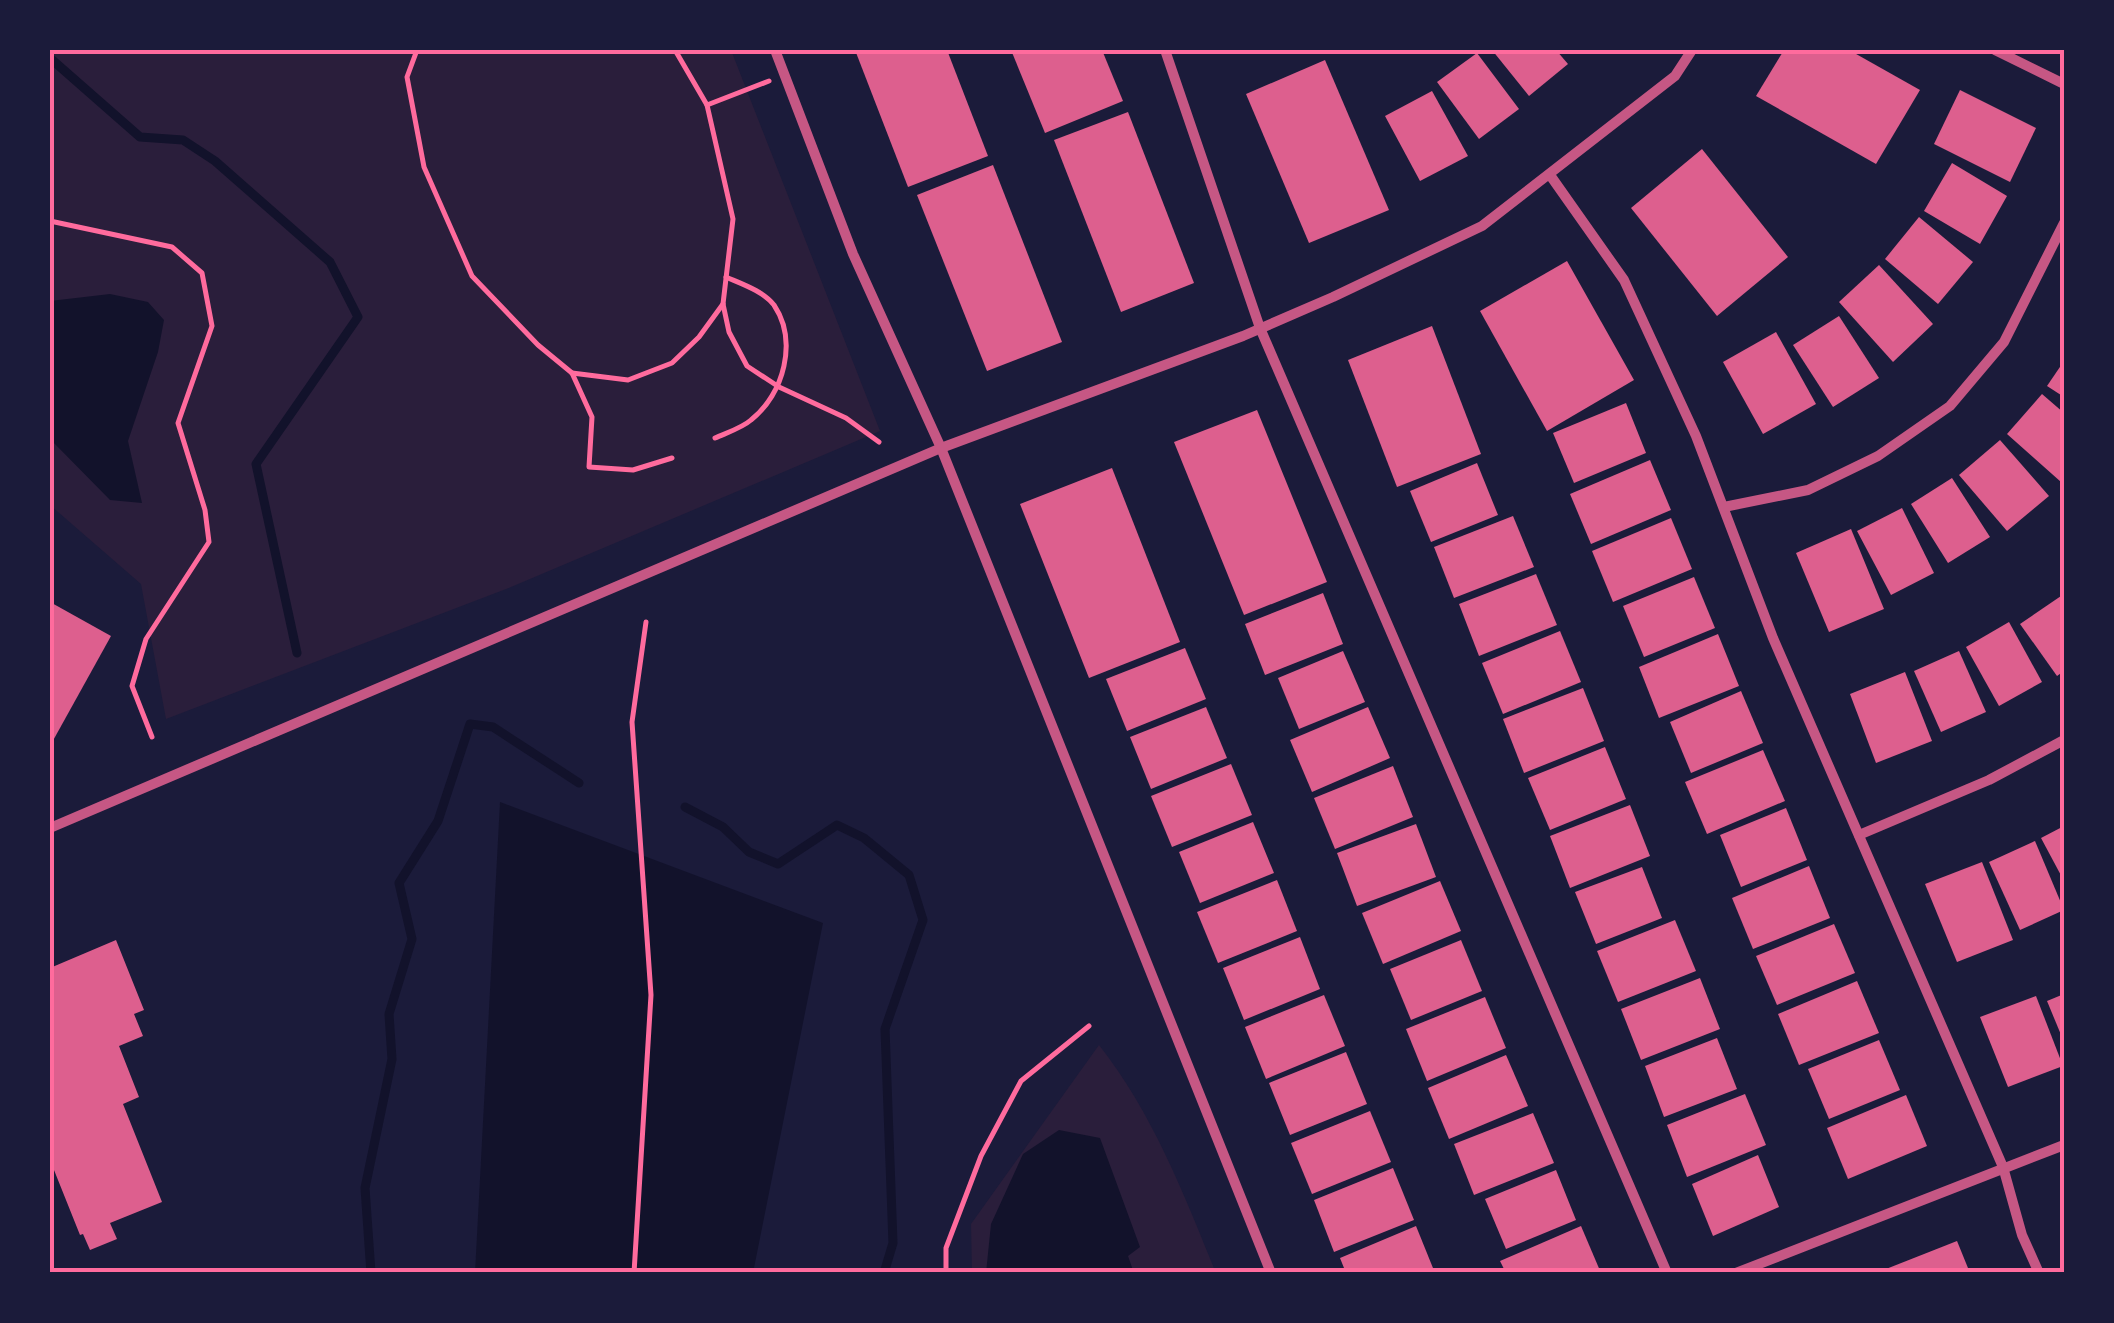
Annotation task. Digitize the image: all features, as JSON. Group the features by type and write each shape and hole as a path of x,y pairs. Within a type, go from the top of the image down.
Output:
{"street":[{"path":"774,50 852,254 941,448 1271,1273"},
{"path":"1165,50 1260,328 1667,1273"},
{"path":"50,828 941,448 1260,328 1482,226 1675,76 1692,50"},
{"path":"1996,50 2064,84"},
{"path":"1550,175 1624,280 1696,436 1773,638 2004,1167 2022,1234 2039,1273"},
{"path":"1724,507 1808,490 1878,456 1950,406 2004,342 2064,224"},
{"path":"1859,835 1989,780 2064,740"},
{"path":"1736,1273 2064,1146"}],"path":[{"path":"417,50 407,77 424,167 472,276 538,345 572,373 592,418 589,467 633,470 672,458"},
{"path":"676,50 707,105 733,219 723,304 729,332 747,366 779,387 846,418 880,442"},
{"path":"707,105 785,76"},
{"path":"50,221 172,247 202,273 212,326 178,422 205,510 209,542 146,639 132,686 152,737"},
{"path":"715,438 751,421 779,387 788,339 773,304 753,289 726,277"},
{"path":"572,373 628,380 672,362 699,337 723,304"},
{"path":"634,1273 651,996 632,722 646,622"},
{"path":"946,1273 946,1248 981,1156 1022,1081 1089,1026"}],"shaded area":[{"path":"50,50 731,50 880,431 511,587 166,719 141,584 50,505"},
{"path":"110,294 148,302 164,320 158,352 128,441 142,503 110,500 50,439 50,301"},
{"path":"500,802 823,923 753,1273 475,1273"},
{"path":"1099,1045 1151,1126 1216,1273 972,1273 971,1224"},
{"path":"1059,1130 1100,1138 1140,1247 1128,1256 1134,1273 986,1273 991,1224 1023,1154"}],"building":[{"path":"855,50 947,50 988,156 908,187"},
{"path":"1011,50 1102,50 1123,101 1045,133"},
{"path":"1492,50 1556,50 1568,64 1529,96"},
{"path":"1784,50 1849,50 1920,90 1876,164 1756,96"},
{"path":"1477,53 1519,109 1479,139 1437,82"},
{"path":"1325,60 1389,210 1309,243 1246,94"},
{"path":"1960,90 2036,128 2010,182 1934,144"},
{"path":"1432,91 1468,156 1420,181 1385,116"},
{"path":"1128,112 1194,283 1121,312 1054,140"},
{"path":"1702,149 1788,257 1717,316 1631,208"},
{"path":"1952,163 2007,196 1980,244 1924,211"},
{"path":"993,165 1062,342 987,371 917,195"},
{"path":"1919,217 1973,262 1938,304 1885,259"},
{"path":"1567,261 1634,380 1547,431 1480,311"},
{"path":"1879,265 1933,324 1893,362 1839,302"},
{"path":"1839,316 1879,378 1833,407 1793,345"},
{"path":"1432,326 1481,454 1397,487 1348,360"},
{"path":"1776,332 1816,404 1763,434 1723,362"},
{"path":"2064,361 2064,397 2047,386"},
{"path":"2042,394 2064,413 2061,482 2007,434"},
{"path":"1626,403 1646,453 1574,483 1553,433"},
{"path":"1257,410 1327,582 1244,615 1174,442"},
{"path":"2000,440 2049,496 2007,531 1959,475"},
{"path":"1650,460 1671,510 1591,544 1570,494"},
{"path":"1477,463 1498,515 1431,542 1410,491"},
{"path":"1112,468 1180,642 1089,678 1020,504"},
{"path":"1952,478 1990,537 1948,563 1911,504"},
{"path":"1902,508 1934,573 1891,595 1857,531"},
{"path":"1513,516 1534,567 1454,598 1434,547"},
{"path":"1671,518 1692,569 1613,602 1592,551"},
{"path":"1851,529 1884,609 1829,632 1796,553"},
{"path":"1536,574 1557,625 1479,656 1459,604"},
{"path":"1694,577 1715,628 1644,657 1623,606"},
{"path":"1323,593 1343,644 1265,675 1245,624"},
{"path":"2061,596 2064,671 2057,676 2020,624"},
{"path":"50,602 111,636 50,746"},
{"path":"2009,622 2042,682 1999,706 1966,647"},
{"path":"1560,631 1581,682 1503,714 1482,663"},
{"path":"1718,634 1739,686 1659,718 1639,667"},
{"path":"1185,648 1206,699 1127,731 1106,679"},
{"path":"1343,651 1365,702 1299,729 1278,678"},
{"path":"1959,651 1986,712 1941,732 1914,671"},
{"path":"1905,672 1932,741 1876,763 1850,694"},
{"path":"1583,688 1604,741 1524,773 1503,719"},
{"path":"1741,691 1763,743 1691,773 1670,722"},
{"path":"1206,707 1227,758 1151,789 1130,737"},
{"path":"1368,707 1390,758 1312,792 1290,740"},
{"path":"1605,747 1626,799 1550,830 1528,778"},
{"path":"1763,750 1785,801 1707,834 1685,782"},
{"path":"1231,764 1252,815 1172,847 1151,796"},
{"path":"1393,766 1413,817 1335,849 1314,798"},
{"path":"1630,805 1650,856 1570,888 1550,836"},
{"path":"1786,808 1807,860 1741,887 1720,835"},
{"path":"1253,822 1274,873 1200,903 1179,852"},
{"path":"1416,824 1436,877 1357,906 1337,853"},
{"path":"2064,826 2064,881 2041,838"},
{"path":"2035,841 2064,910 2020,930 1989,862"},
{"path":"1982,862 2013,940 1957,962 1925,884"},
{"path":"1809,866 1830,918 1753,949 1732,898"},
{"path":"1642,867 1662,918 1596,944 1575,892"},
{"path":"1277,880 1297,931 1218,963 1197,912"},
{"path":"1440,881 1461,931 1383,964 1362,913"},
{"path":"1675,920 1696,971 1618,1002 1597,951"},
{"path":"1834,924 1855,973 1777,1005 1756,956"},
{"path":"1300,937 1320,989 1244,1020 1223,968"},
{"path":"116,940 144,1010 134,1014 143,1036 119,1046 139,1097 123,1104 162,1202 110,1223 117,1239 90,1250 83,1234 80,1235 50,1160 50,968"},
{"path":"1461,940 1482,991 1411,1020 1390,969"},
{"path":"1700,978 1720,1029 1641,1060 1621,1009"},
{"path":"1857,981 1879,1033 1799,1065 1778,1014"},
{"path":"2064,994 2064,1042 2047,1001"},
{"path":"1324,995 1345,1046 1266,1079 1245,1027"},
{"path":"2036,996 2063,1066 2008,1087 1980,1017"},
{"path":"1485,997 1506,1048 1427,1081 1406,1029"},
{"path":"1717,1038 1737,1089 1664,1117 1645,1066"},
{"path":"1879,1040 1900,1090 1829,1119 1808,1069"},
{"path":"1346,1052 1367,1104 1290,1135 1269,1083"},
{"path":"1506,1055 1528,1106 1449,1139 1428,1088"},
{"path":"1745,1094 1766,1145 1687,1177 1667,1125"},
{"path":"1906,1095 1927,1146 1848,1179 1827,1128"},
{"path":"1370,1111 1391,1162 1312,1194 1291,1143"},
{"path":"1533,1113 1554,1163 1474,1195 1454,1144"},
{"path":"1758,1155 1779,1207 1713,1236 1692,1184"},
{"path":"1393,1168 1414,1220 1334,1252 1314,1200"},
{"path":"1556,1170 1576,1220 1506,1249 1485,1199"},
{"path":"1416,1226 1435,1273 1346,1273 1340,1258"},
{"path":"1581,1226 1601,1273 1506,1273 1500,1261"},
{"path":"1957,1241 1970,1273 1888,1273 1886,1269"}],"waterway":[{"path":"50,58 140,137 183,140 215,161 330,262 358,317 256,464 297,653"},
{"path":"371,1273 365,1188 392,1059 389,1014 412,939 399,883 438,821 470,724 493,727 579,783"},
{"path":"685,807 723,827 749,852 778,864 837,825 864,838 909,875 923,920 885,1029 893,1243 884,1273"}]}
